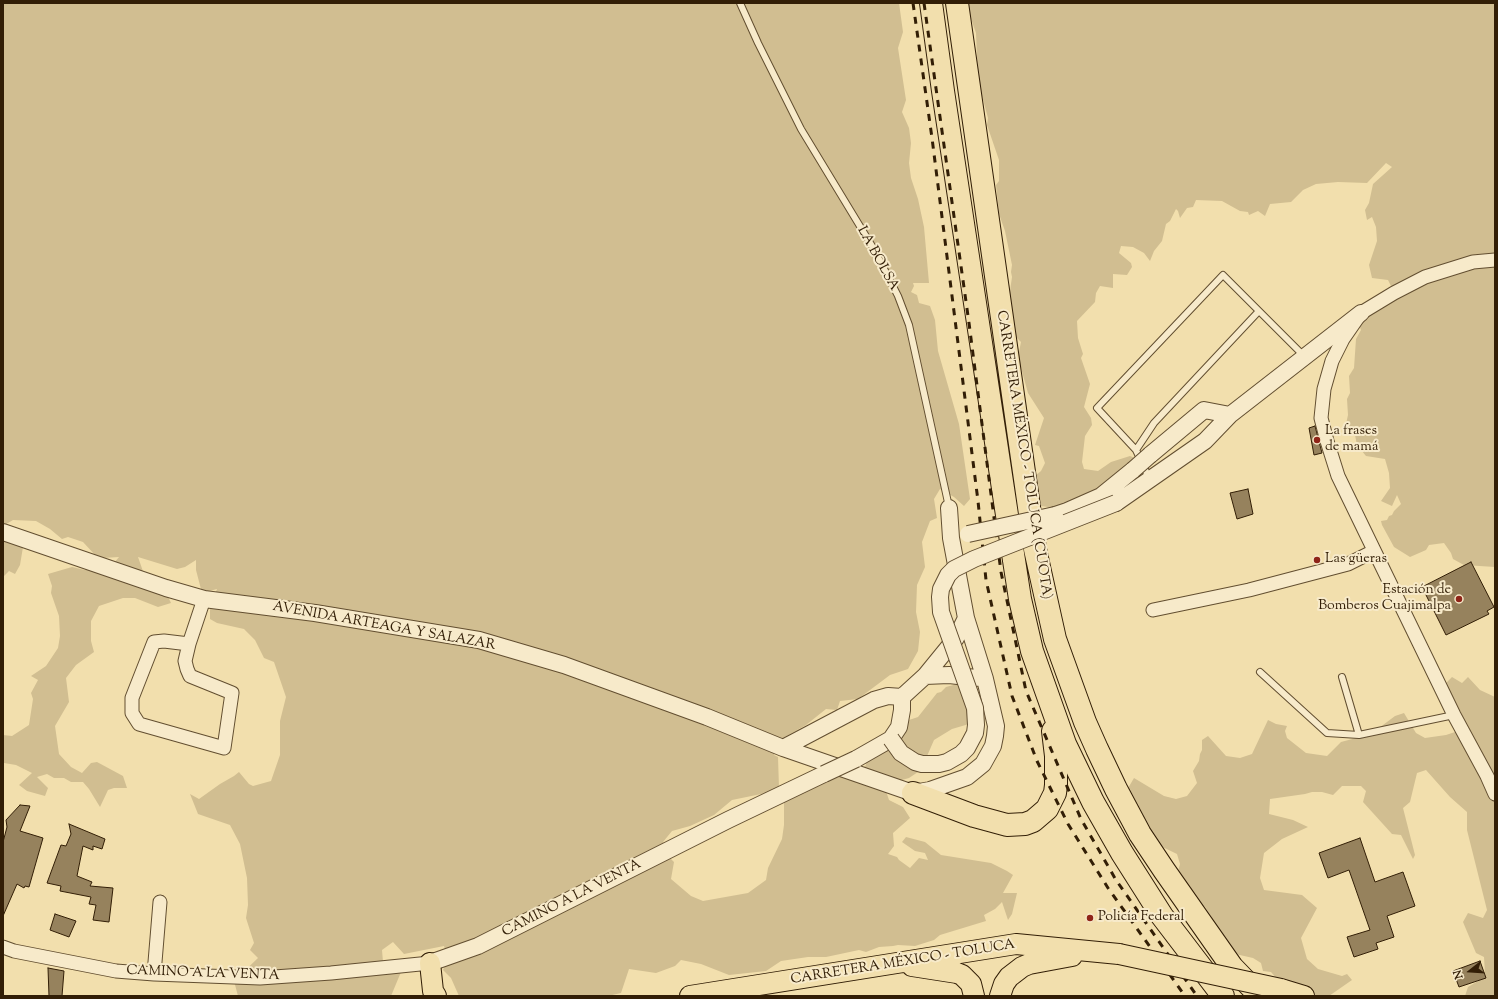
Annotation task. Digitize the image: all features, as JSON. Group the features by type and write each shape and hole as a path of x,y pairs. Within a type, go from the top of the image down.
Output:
{"highway":[{"name":"CARRETERA MÉXICO - TOLUCA (CUOTA)","path":"932,3 943,90 1020,600 1032,651 1065,744 1093,802 1124,856 1162,916 1223,996"},
{"name":"CARRETERA MÉXICO - TOLUCA (CUOTA)","path":"956,3 1036,549 1055,639 1085,722 1116,788 1140,834 1232,967 1260,996"},
{"path":"913,793 974,816 1002,824 1016,826 1033,821 1041,816 1055,793 1056,785 1056,756 1050,702"},
{"path":"1124,856 1248,996"}],"main road":[{"name":"CARRETERA MÉXICO - TOLUCA","path":"690,996 1016,944 1119,954 1281,989 1304,996"},
{"path":"1000,996 1004,984 1009,977 1022,967 1029,964 1095,952"},
{"path":"430,963 433,994"},
{"path":"892,963 957,972 971,984 974,996"}],"street":[{"path":"902,697 902,710 899,727 891,739 901,753 914,762 922,764 939,764 947,762 961,754 967,748 975,733 976,725 975,708 941,612 941,589 948,575 954,569 974,559 1116,503 1132,494 1205,441 1230,415 1361,313 1394,293 1425,277 1473,262 1495,260"},
{"path":"1361,313 1343,339 1332,361 1324,389 1321,418 1327,441 1338,476 1454,715 1495,794"},
{"path":"913,793 930,790 968,777 979,768 988,755 995,736 996,726 985,678 966,618 951,538 1067,511 1101,496 1133,470 1143,452 1204,410 1230,415"},
{"name":"LA BOLSA","path":"949,508 951,538"},
{"name":"AVENIDA ARTEAGA Y SALAZAR","path":"3,532 166,588 204,599 315,613 478,640 564,665 707,717 783,748 913,793"},
{"path":"1153,610 1249,590 1348,564 1374,551"},
{"path":"189,644 164,641 154,642 132,698 132,713 138,724 224,748 232,693 190,676 185,661 204,599"},
{"path":"783,748 874,700 888,696 902,697 925,676 956,638 966,618"},
{"path":"925,676 949,675 985,678"},
{"name":"CAMINO A LA VENTA","path":"3,947 14,951 116,971 260,978 332,973 430,963 478,946 728,820 856,759 891,739"},
{"path":"154,974 160,902"}],"lane":[{"name":"LA BOLSA","path":"740,3 801,129 875,251 898,296 909,325 949,508"},
{"path":"1150,480 1143,452 1097,408 1223,275 1304,356"},
{"path":"1143,452 1154,423 1259,311"},
{"path":"1260,672 1327,733 1359,736 1454,715"},
{"path":"1342,677 1359,736"}],"shaded area":[{"path":"3,3 899,3 903,32 898,48 906,100 902,112 909,128 911,143 909,163 911,178 918,199 924,227 929,283 913,283 914,286 911,292 917,295 919,303 930,306 935,320 938,351 959,424 970,499 964,506 954,497 940,489 934,499 937,518 930,521 922,542 925,567 917,585 916,612 920,632 918,651 908,669 890,675 858,699 840,701 837,710 826,709 806,725 783,738 774,755 778,757 779,788 774,797 766,793 732,800 714,815 690,826 672,831 663,842 672,852 669,857 674,862 671,879 691,896 703,901 748,893 766,880 768,868 782,839 784,825 784,796 819,786 835,778 859,771 866,765 868,748 880,745 901,716 909,720 918,717 937,693 941,692 946,687 957,684 964,697 970,700 969,724 952,729 934,740 921,770 909,778 884,785 889,800 903,807 910,818 893,833 894,846 888,854 897,857 910,868 919,858 928,860 925,853 915,851 902,842 906,837 925,842 941,855 991,863 1007,871 1013,875 1003,893 1017,893 1012,914 1008,920 1002,902 995,909 984,915 986,921 940,935 934,940 915,946 898,945 879,947 866,952 859,950 826,957 808,957 781,961 766,971 729,975 701,964 681,960 675,966 656,973 629,969 621,993 608,996 459,996 451,978 443,970 446,964 447,956 444,946 404,954 393,942 382,950 383,962 401,972 391,996 238,996 234,981 258,958 250,950 254,943 246,918 248,905 247,878 240,844 230,825 198,814 190,794 199,799 239,772 249,784 253,786 271,781 280,755 280,721 286,697 274,662 264,658 255,640 244,629 217,623 210,619 210,607 217,589 202,593 196,570 196,560 185,567 177,569 138,557 146,580 161,582 171,603 158,607 135,598 123,598 99,606 91,621 91,641 94,652 76,665 66,678 69,702 55,726 59,754 71,767 82,773 91,763 97,762 123,776 127,788 114,788 108,790 100,807 83,782 71,782 64,778 54,778 47,774 37,777 48,788 45,796 27,791 19,785 32,773 16,765 3,762 3,735 12,736 29,725 33,699 31,693 38,680 31,676 46,666 58,648 60,636 59,616 51,593 52,586 48,574 72,567 85,570 102,568 114,563 119,557 103,558 96,556 83,542 68,537 62,539 50,529 36,521 13,520 3,526"},
{"path":"967,3 1495,3 1495,567 1464,565 1453,559 1444,543 1429,545 1426,550 1410,557 1394,547 1381,521 1387,520 1401,504 1397,495 1392,506 1381,501 1390,488 1389,473 1385,459 1366,456 1357,445 1355,435 1346,424 1348,415 1347,399 1350,393 1349,376 1354,368 1356,339 1361,330 1358,322 1393,290 1388,280 1372,278 1369,265 1377,241 1376,227 1372,217 1367,220 1365,210 1369,203 1373,184 1392,167 1386,163 1367,183 1338,182 1316,184 1303,190 1291,202 1270,204 1265,216 1258,211 1249,215 1248,212 1240,211 1222,201 1196,200 1193,207 1187,208 1180,218 1176,209 1170,221 1166,224 1162,241 1154,251 1150,261 1144,253 1133,247 1121,246 1119,253 1131,263 1132,267 1127,275 1113,274 1113,288 1100,286 1096,293 1095,302 1077,321 1078,338 1083,354 1081,358 1090,384 1084,407 1091,418 1092,425 1085,436 1082,462 1084,469 1098,471 1111,462 1130,456 1142,461 1059,513 1036,503 1035,476 1041,471 1045,463 1039,446 1035,445 1044,418 1028,393 1018,357 1021,342 1013,334 1006,306 1010,291 1012,265 1005,231 999,214 996,185 999,181 999,160 987,125 988,118 978,81 976,33"},
{"path":"3,527 23,547 20,565 15,574 9,571 3,577"},
{"path":"1452,677 1462,683 1468,677 1480,690 1495,697 1495,996 1465,996 1468,987 1478,981 1485,974 1484,957 1476,953 1463,922 1468,913 1483,918 1487,910 1467,830 1467,812 1450,797 1426,770 1417,773 1410,802 1403,808 1415,855 1413,859 1401,835 1392,834 1363,802 1366,791 1361,786 1342,786 1333,795 1322,792 1312,792 1270,799 1269,814 1293,820 1308,827 1282,839 1264,853 1260,878 1264,890 1302,895 1317,908 1301,938 1307,959 1318,969 1342,976 1347,974 1352,980 1329,996 1313,996 1284,987 1271,972 1263,971 1261,963 1253,958 1231,953 1219,940 1214,921 1205,907 1178,890 1176,879 1180,864 1177,854 1144,838 1124,795 1134,778 1164,796 1176,799 1187,796 1197,783 1193,771 1199,761 1202,750 1202,740 1208,736 1226,756 1240,758 1252,754 1268,720 1276,724 1287,726 1285,731 1287,738 1306,753 1327,756 1341,742 1371,734 1395,716 1404,713 1416,733 1425,738 1446,735 1455,732 1455,709 1443,686"}],"building":[{"path":"1315,426 1322,453 1314,455 1309,428"},
{"path":"1248,489 1253,514 1237,519 1230,493"},
{"path":"1471,562 1494,607 1487,611 1489,614 1446,635 1422,587"},
{"path":"20,805 30,806 20,831 43,838 29,887 25,886 24,888 17,884 3,916 3,842 7,827 6,820"},
{"path":"69,824 105,839 102,849 93,846 93,850 83,846 77,876 92,882 90,886 113,888 109,922 93,920 96,905 89,904 91,897 60,891 61,886 47,883 61,845 66,846 71,834"},
{"path":"1360,838 1375,882 1403,872 1415,906 1387,916 1394,937 1376,943 1378,949 1354,957 1347,937 1370,930 1349,870 1328,878 1319,853"},
{"path":"55,914 76,921 69,937 50,930"},
{"path":"1480,961 1486,978 1459,987 1453,971"},
{"path":"48,968 64,971 62,996 49,996"}],"railway":[{"path":"913,3 932,138 978,501 986,580 1012,696 1037,761 1068,824 1108,888 1185,996"},
{"path":"924,3 969,323 1001,572 1026,691 1081,819 1116,880 1197,996"}],"place":[{"name":"La frases de mamá","path":"1317,440"},
{"name":"Las güeras","path":"1317,560"},
{"name":"Estación de Bomberos Cuajimalpa","path":"1459,599"},
{"name":"Policía Federal","path":"1090,918"}]}
